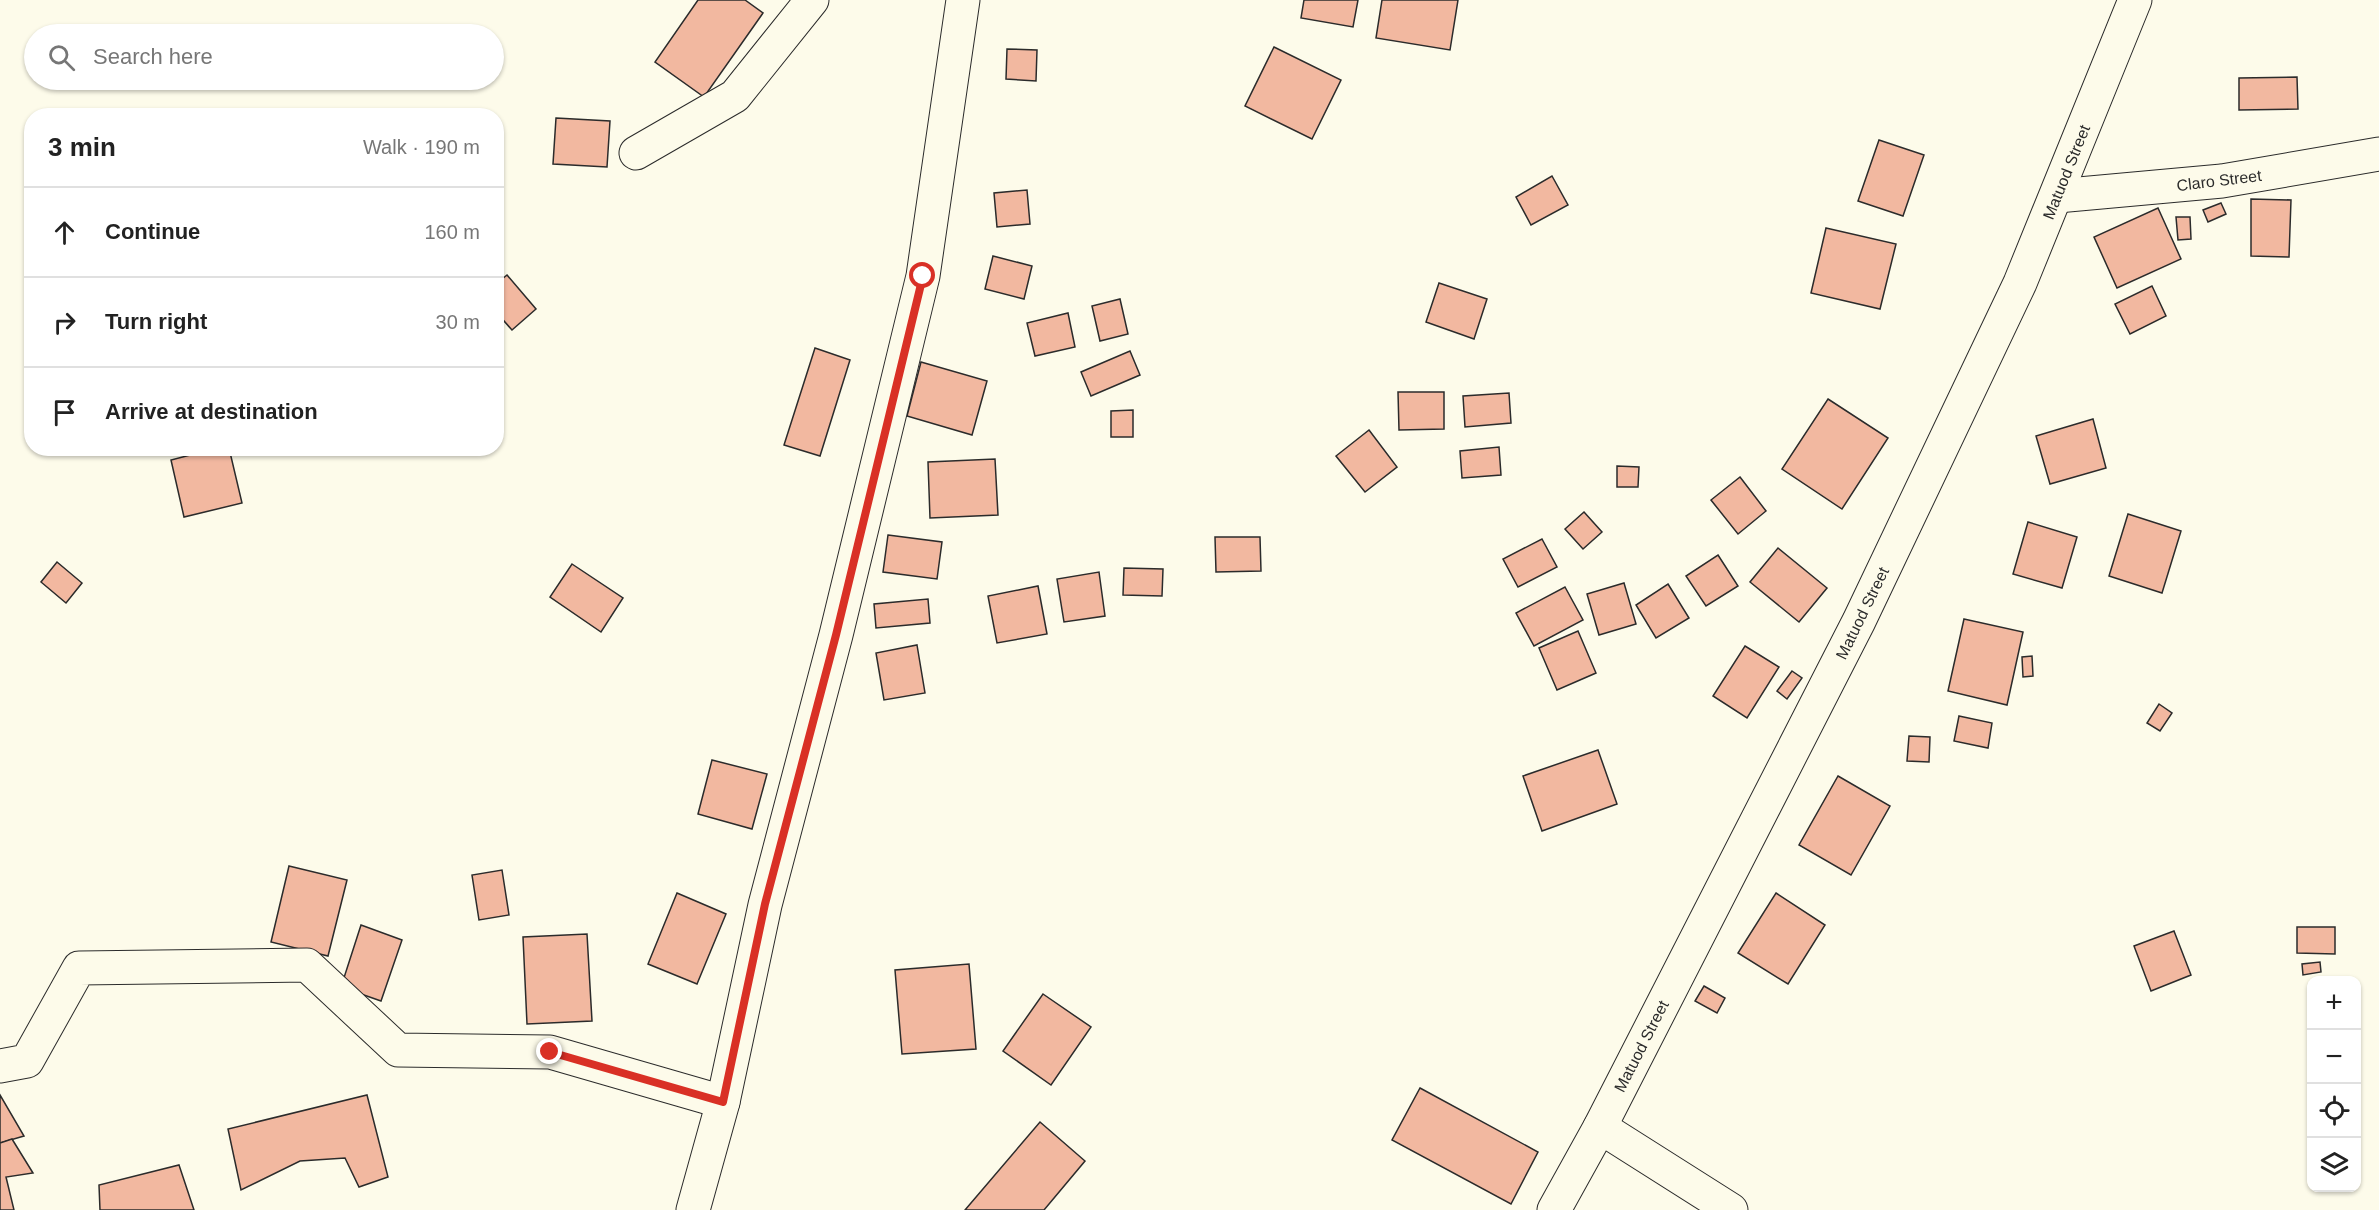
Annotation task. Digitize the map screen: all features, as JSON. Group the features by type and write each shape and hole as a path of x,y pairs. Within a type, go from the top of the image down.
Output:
{"street":[{"path":"636,153 735,96 812,0"},
{"path":"693,1210 723,1102 765,904 836,635 923,276 963,0"},
{"name":"Matuod Street","path":"1554,1210 1600,1127 1859,621 2020,283 2135,0"},
{"name":"Claro Street","path":"2057,196 2222,181 2379,154"},
{"path":"0,1066 27,1061 79,968 307,964 398,1050 550,1052 723,1102"},
{"path":"1600,1127 1731,1210"}],"building":[{"path":"698,0 745,0 763,13 704,97 655,62"},
{"path":"1304,0 1358,0 1353,27 1301,18"},
{"path":"1382,0 1458,0 1450,50 1376,38"},
{"path":"1274,47 1341,80 1312,139 1245,106"},
{"path":"1007,49 1037,50 1036,81 1006,79"},
{"path":"2297,77 2298,109 2239,110 2239,78"},
{"path":"556,118 610,121 607,167 553,164"},
{"path":"1879,140 1924,155 1903,216 1858,201"},
{"path":"1552,176 1568,205 1531,225 1516,197"},
{"path":"1027,190 1030,224 997,227 994,193"},
{"path":"2251,199 2291,200 2289,257 2251,256"},
{"path":"2221,203 2226,214 2208,222 2203,210"},
{"path":"2158,208 2181,259 2117,288 2094,237"},
{"path":"2176,217 2190,217 2191,239 2178,240"},
{"path":"1826,228 1896,244 1880,309 1811,293"},
{"path":"993,256 1032,266 1024,299 985,289"},
{"path":"507,275 536,309 512,330 504,321 504,277"},
{"path":"1439,283 1487,299 1474,339 1426,322"},
{"path":"2152,286 2166,316 2130,334 2115,304"},
{"path":"1120,299 1128,334 1100,341 1092,306"},
{"path":"1068,313 1075,347 1035,356 1027,323"},
{"path":"815,348 850,360 820,456 784,445"},
{"path":"1130,351 1140,375 1091,396 1081,372"},
{"path":"921,362 987,381 972,435 907,416"},
{"path":"1398,392 1444,392 1444,429 1399,430"},
{"path":"1509,393 1511,423 1465,427 1463,396"},
{"path":"1828,399 1888,438 1842,509 1782,469"},
{"path":"1133,410 1133,437 1111,437 1111,411"},
{"path":"2093,419 2106,468 2050,484 2036,436"},
{"path":"1369,430 1397,467 1365,492 1336,456"},
{"path":"1499,447 1501,475 1462,478 1460,451"},
{"path":"186,456 231,456 242,503 184,517 171,460"},
{"path":"995,459 998,515 930,518 928,462"},
{"path":"1617,466 1639,467 1638,487 1617,487"},
{"path":"1740,477 1766,511 1738,534 1711,500"},
{"path":"1584,512 1602,532 1583,549 1565,529"},
{"path":"2128,514 2181,531 2162,593 2109,576"},
{"path":"2028,522 2077,537 2062,588 2013,574"},
{"path":"888,535 942,542 937,579 883,572"},
{"path":"1215,537 1260,537 1261,571 1216,572"},
{"path":"1542,539 1557,567 1518,587 1503,559"},
{"path":"1778,548 1827,588 1799,622 1750,582"},
{"path":"1718,555 1738,586 1706,606 1686,576"},
{"path":"57,562 82,583 66,603 41,582"},
{"path":"572,564 623,598 601,632 550,597"},
{"path":"1124,568 1163,569 1162,596 1123,595"},
{"path":"1099,572 1105,616 1064,622 1057,579"},
{"path":"1624,583 1636,624 1599,635 1587,594"},
{"path":"1668,584 1689,618 1656,638 1636,605"},
{"path":"1038,586 1047,634 997,643 988,596"},
{"path":"1565,587 1583,620 1534,646 1516,613"},
{"path":"928,599 930,623 876,628 874,604"},
{"path":"1964,619 2023,632 2007,705 1948,691"},
{"path":"1578,631 1596,673 1557,690 1539,648"},
{"path":"917,645 925,693 884,700 876,653"},
{"path":"1745,646 1779,667 1747,718 1713,696"},
{"path":"2032,656 2033,676 2023,677 2022,657"},
{"path":"1792,671 1802,678 1787,699 1777,691"},
{"path":"2159,704 2172,713 2160,731 2147,723"},
{"path":"1959,716 1992,723 1988,748 1954,741"},
{"path":"1909,736 1930,737 1929,762 1907,761"},
{"path":"1598,750 1617,804 1542,831 1523,776"},
{"path":"712,760 767,774 752,829 698,814"},
{"path":"1838,776 1890,806 1851,875 1799,845"},
{"path":"289,866 347,880 328,956 271,942"},
{"path":"502,870 509,915 479,920 472,875"},
{"path":"677,893 726,914 697,984 648,964"},
{"path":"1776,893 1825,925 1788,984 1738,953"},
{"path":"361,925 402,940 381,1001 341,987"},
{"path":"2297,927 2335,927 2335,954 2297,953"},
{"path":"2174,931 2191,975 2151,991 2134,946"},
{"path":"587,934 592,1021 527,1024 523,937"},
{"path":"2320,962 2321,972 2303,975 2302,964"},
{"path":"969,964 976,1049 902,1054 895,970"},
{"path":"1704,986 1725,998 1717,1013 1695,1001"},
{"path":"1043,994 1091,1027 1051,1085 1003,1051"},
{"path":"1420,1088 1538,1152 1511,1204 1392,1140"},
{"path":"0,1095 24,1136 0,1143"},
{"path":"367,1095 388,1177 359,1187 345,1158 300,1161 241,1190 228,1129"},
{"path":"1040,1122 1085,1161 1044,1210 965,1210"},
{"path":"12,1139 33,1173 6,1177 14,1210 0,1210 0,1143"},
{"path":"179,1165 194,1210 100,1210 99,1185"}],"route":[{"path":"550,1052 723,1102 765,904 836,635 923,276"}]}
